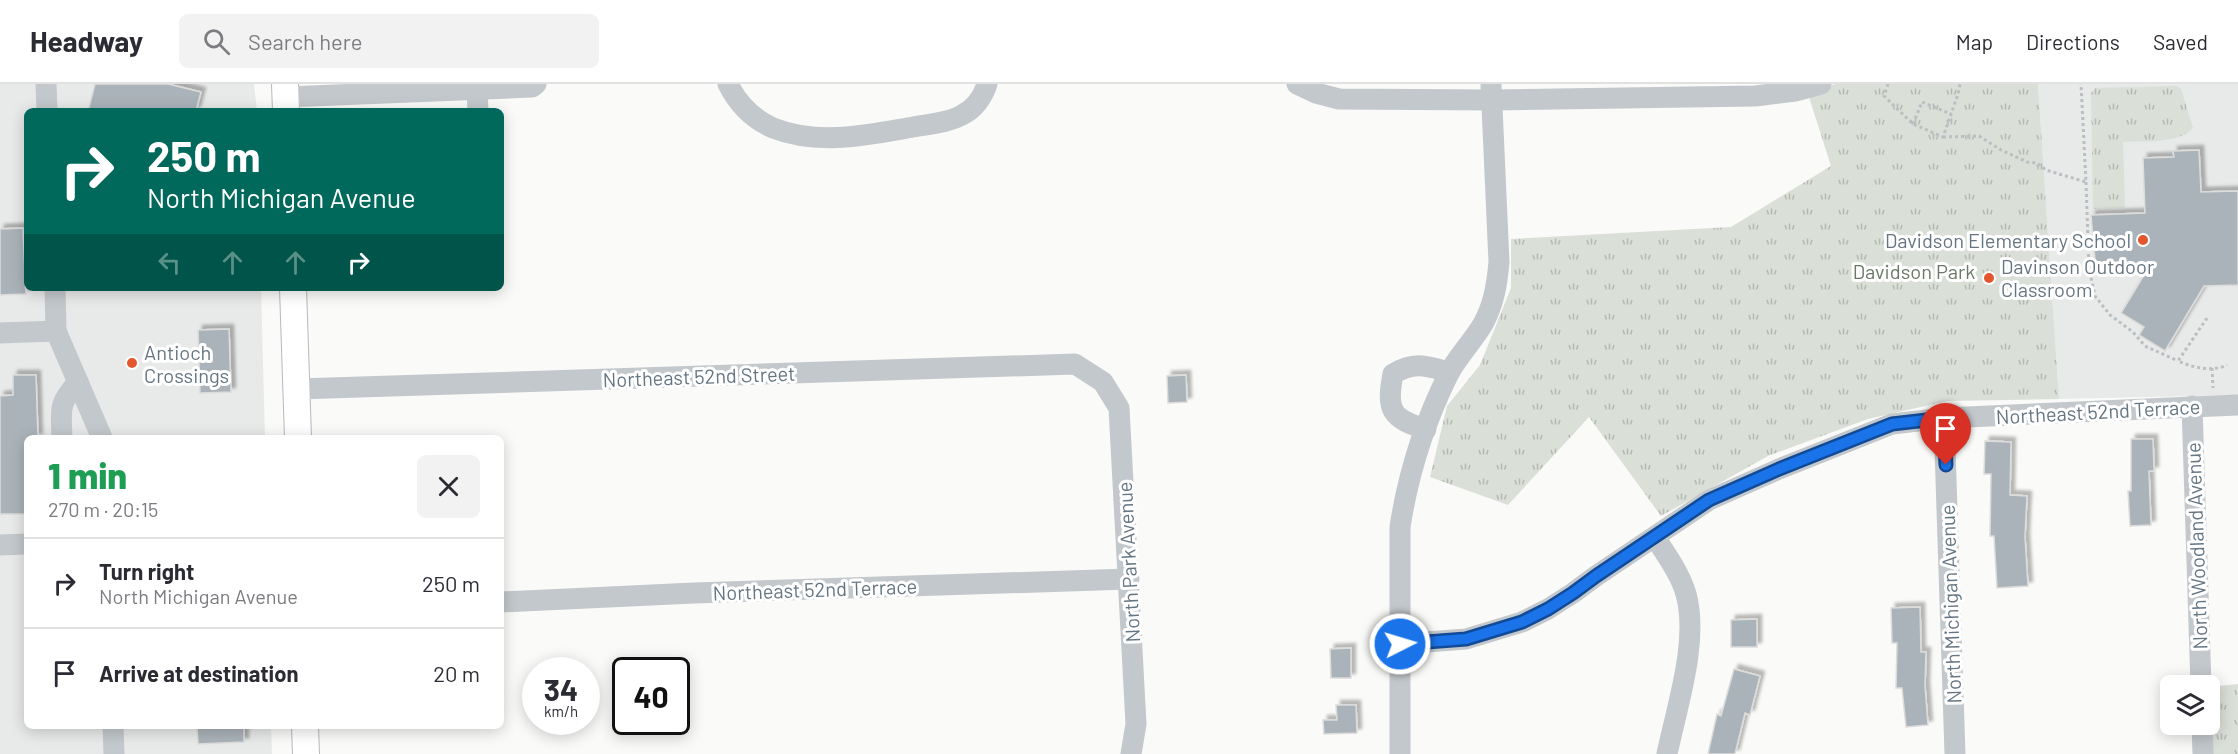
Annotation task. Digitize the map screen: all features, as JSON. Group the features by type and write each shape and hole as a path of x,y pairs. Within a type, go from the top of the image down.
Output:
{"main road":[{"path":"293,291 298,435"},
{"path":"305,729 306,754"}],"street":[{"path":"46,84 47,108"},
{"path":"729,84 745,108 764,124 788,132 848,139 953,120 972,108 986,87"},
{"path":"1298,84 1316,93 1339,99 1492,92 1714,90 1755,96 1795,91 1821,84"},
{"path":"286,97 332,103 503,86 534,86"},
{"path":"477,89 478,108"},
{"path":"1400,754 1400,527 1413,466 1426,429 1449,372 1483,325 1492,305 1497,284 1499,262 1492,92"},
{"path":"55,291 56,331 101,435"},
{"path":"0,333 56,331"},
{"name":"Northeast 52nd Street","path":"297,389 1075,364 1097,377"},
{"path":"1426,429 1405,423 1392,412 1389,393 1393,374 1419,364 1449,372"},
{"name":"North Park Avenue","path":"1097,377 1109,390 1119,408 1136,724 1131,754"},
{"path":"62,435 61,412 64,397 78,382"},
{"name":"Northeast 52nd Terrace","path":"1400,644 1466,639 1522,622 1573,593 1709,500 1892,424 1944,418 2238,405"},
{"name":"North Woodland Avenue","path":"2192,406 2201,675"},
{"name":"North Michigan Avenue","path":"1944,418 1954,754"},
{"path":"1655,537 1677,572 1686,593 1691,624 1690,646 1666,754"},
{"path":"0,545 24,544"},
{"name":"Northeast 52nd Terrace","path":"504,602 694,593 1129,579"},
{"path":"113,729 114,754"},
{"path":"2202,735 2203,754"}],"path":[{"path":"1888,84 1884,96 1913,124 1943,137 1979,136 2001,150 2027,162 2037,163 2046,170 2086,182"},
{"path":"1943,137 1960,84"},
{"path":"2081,84 2089,268 2101,306 2133,332 2145,346 2198,367 2220,368 2227,365"},
{"path":"1913,124 1922,102 1951,114"},
{"path":"2178,361 2207,318"},
{"path":"2212,368 2213,393"}],"shaded area":[{"name":"Antioch Crossings","path":"0,84 254,84 257,108 24,108 24,291 261,291 265,435 24,435 24,729 271,729 272,754 0,754"},
{"name":"Davidson Elementary School","path":"2038,84 2238,84 2238,395 2059,399"}],"green space":[{"name":"Davidson Park","path":"1835,84 2038,84 2059,399 1947,401 1868,419 1768,456 1661,516 1589,417 1508,505 1430,477 1447,406 1480,365 1511,288 1511,239 1731,227 1831,166 1808,94"},
{"path":"2176,86 2181,89 2193,128 2170,139 2123,142 2125,208 2093,209 2091,93 2095,88"},
{"path":"2238,684 2238,754 2202,754 2207,735 2220,735 2220,686"}],"building":[{"path":"95,84 168,84 201,92 197,108 89,108"},
{"path":"2199,150 2201,192 2238,191 2238,285 2204,286 2165,351 2139,335 2144,327 2121,313 2147,270 2096,272 2091,215 2145,213 2143,158 2174,157 2173,151"},
{"path":"23,228 24,291 26,294 0,295 0,229"},
{"path":"229,329 231,392 200,393 198,330"},
{"path":"13,375 36,375 38,435 24,435 24,514 0,514 0,396 13,395"},
{"path":"1186,375 1187,402 1168,403 1167,376"},
{"path":"2131,439 2153,439 2154,471 2149,471 2151,525 2130,526 2128,491 2131,491"},
{"path":"1985,441 2011,442 2010,495 2027,496 2025,537 2028,586 1997,588 1994,536 1990,536 1991,474 1984,474"},
{"path":"1920,607 1921,652 1926,652 1925,686 1928,725 1906,727 1902,688 1896,688 1897,643 1892,643 1891,608"},
{"path":"1757,619 1757,647 1731,647 1731,620"},
{"path":"1351,648 1351,678 1331,678 1330,649"},
{"path":"1734,669 1760,676 1750,715 1745,713 1735,754 1708,754 1717,714 1721,716"},
{"path":"1336,705 1356,705 1357,733 1324,734 1323,720 1337,720"},
{"path":"197,729 244,729 244,742 198,744"}],"place":[{"name":"Davidson Elementary School","path":"2143,240"},
{"name":"Davinson Outdoor Classroom","path":"1989,278"},
{"name":"Antioch Crossings","path":"132,363"}],"route":[{"path":"1400,644 1466,639 1522,622 1573,593 1709,500 1892,424 1944,418 1946,465"}]}
